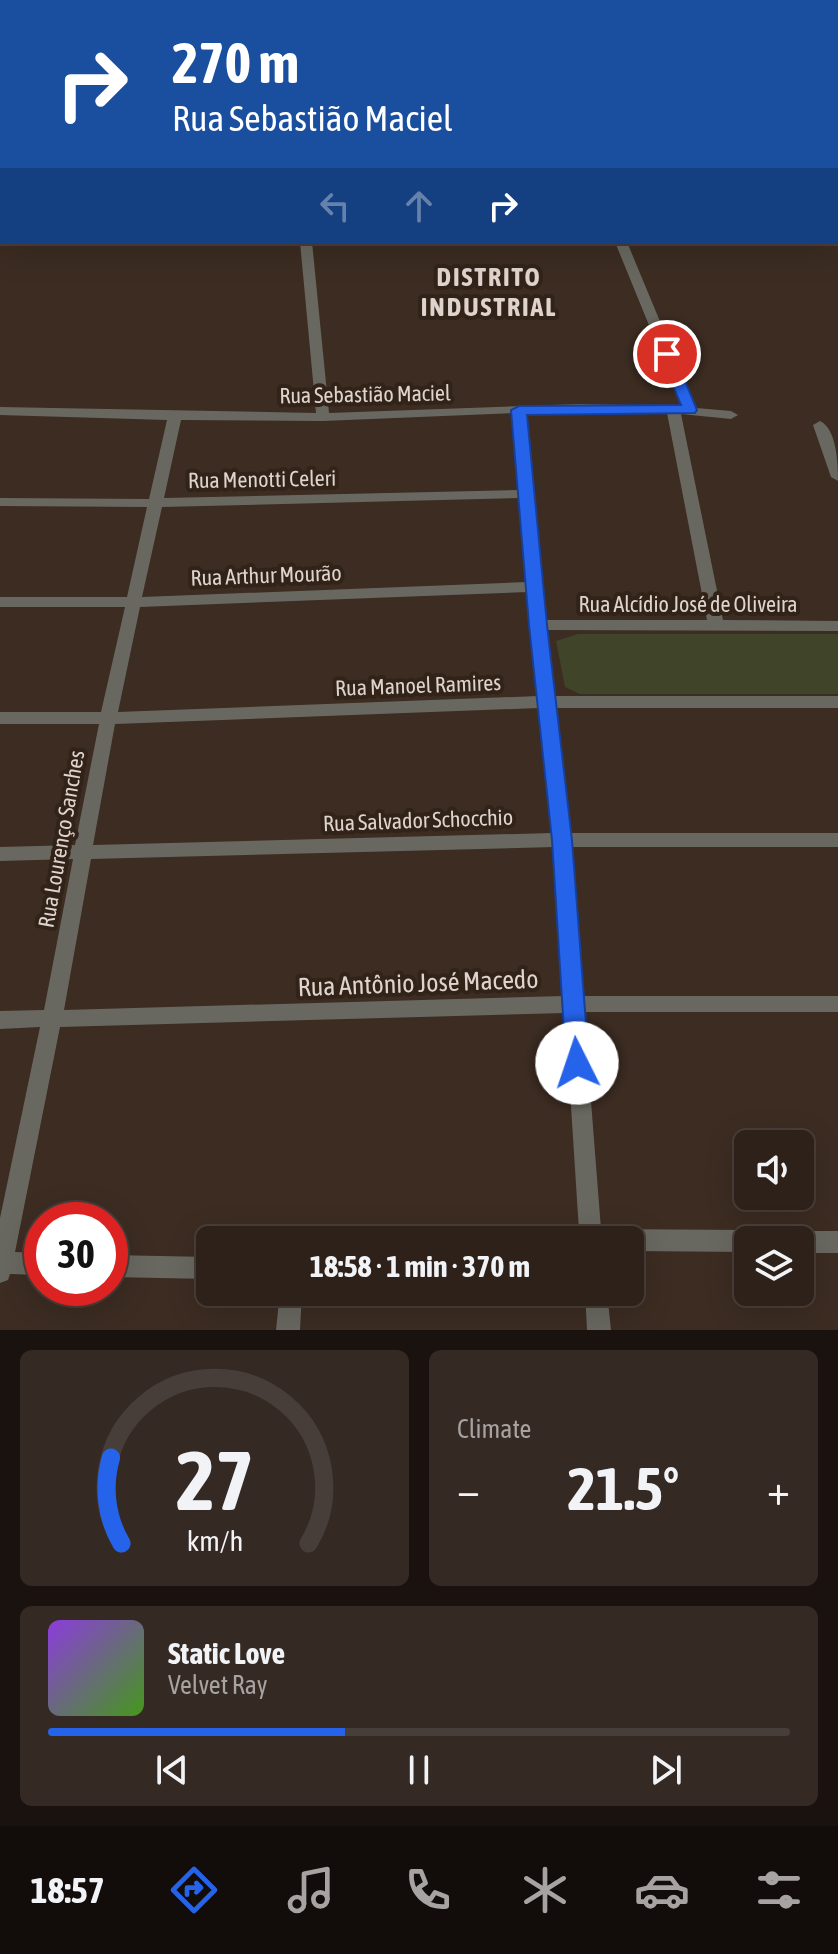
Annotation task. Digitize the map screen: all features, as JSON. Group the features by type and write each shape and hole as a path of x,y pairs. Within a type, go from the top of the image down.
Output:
{"street":[{"path":"306,244 323,417"},
{"path":"622,244 690,410"},
{"path":"673,409 716,626"},
{"name":"Rua Sebastião Maciel","path":"0,411 323,417 519,410 673,409 731,415"},
{"path":"519,410 534,587 562,840 590,1226"},
{"name":"Rua Lourenço Sanches","path":"1,1266 52,1019 108,718 175,415"},
{"path":"820,425 838,477"},
{"name":"Rua Menotti Celeri","path":"0,502 155,503 525,494"},
{"name":"Rua Arthur Mourão","path":"0,602 132,602 534,587"},
{"name":"Rua Alcídio José de Oliveira","path":"538,625 838,626"},
{"name":"Rua Manoel Ramires","path":"0,718 108,718 546,702 838,702"},
{"name":"Rua Salvador Schocchio","path":"0,854 562,840 838,840"},
{"name":"Rua Antônio José Macedo","path":"0,1020 573,1004 838,1004"},
{"path":"644,1240 734,1241"},
{"path":"814,1242 838,1242"},
{"path":"1,1266 24,1265"},
{"path":"128,1266 196,1268"},
{"path":"288,1330 290,1306"},
{"path":"597,1306 599,1330"}],"green space":[{"path":"578,634 838,634 838,694 580,694 565,687 556,641"}],"district":[{"name":"DISTRITO INDUSTRIAL","path":"489,292"}],"route":[{"path":"577,1063 562,840 538,625 519,410 690,410 667,354"}]}
